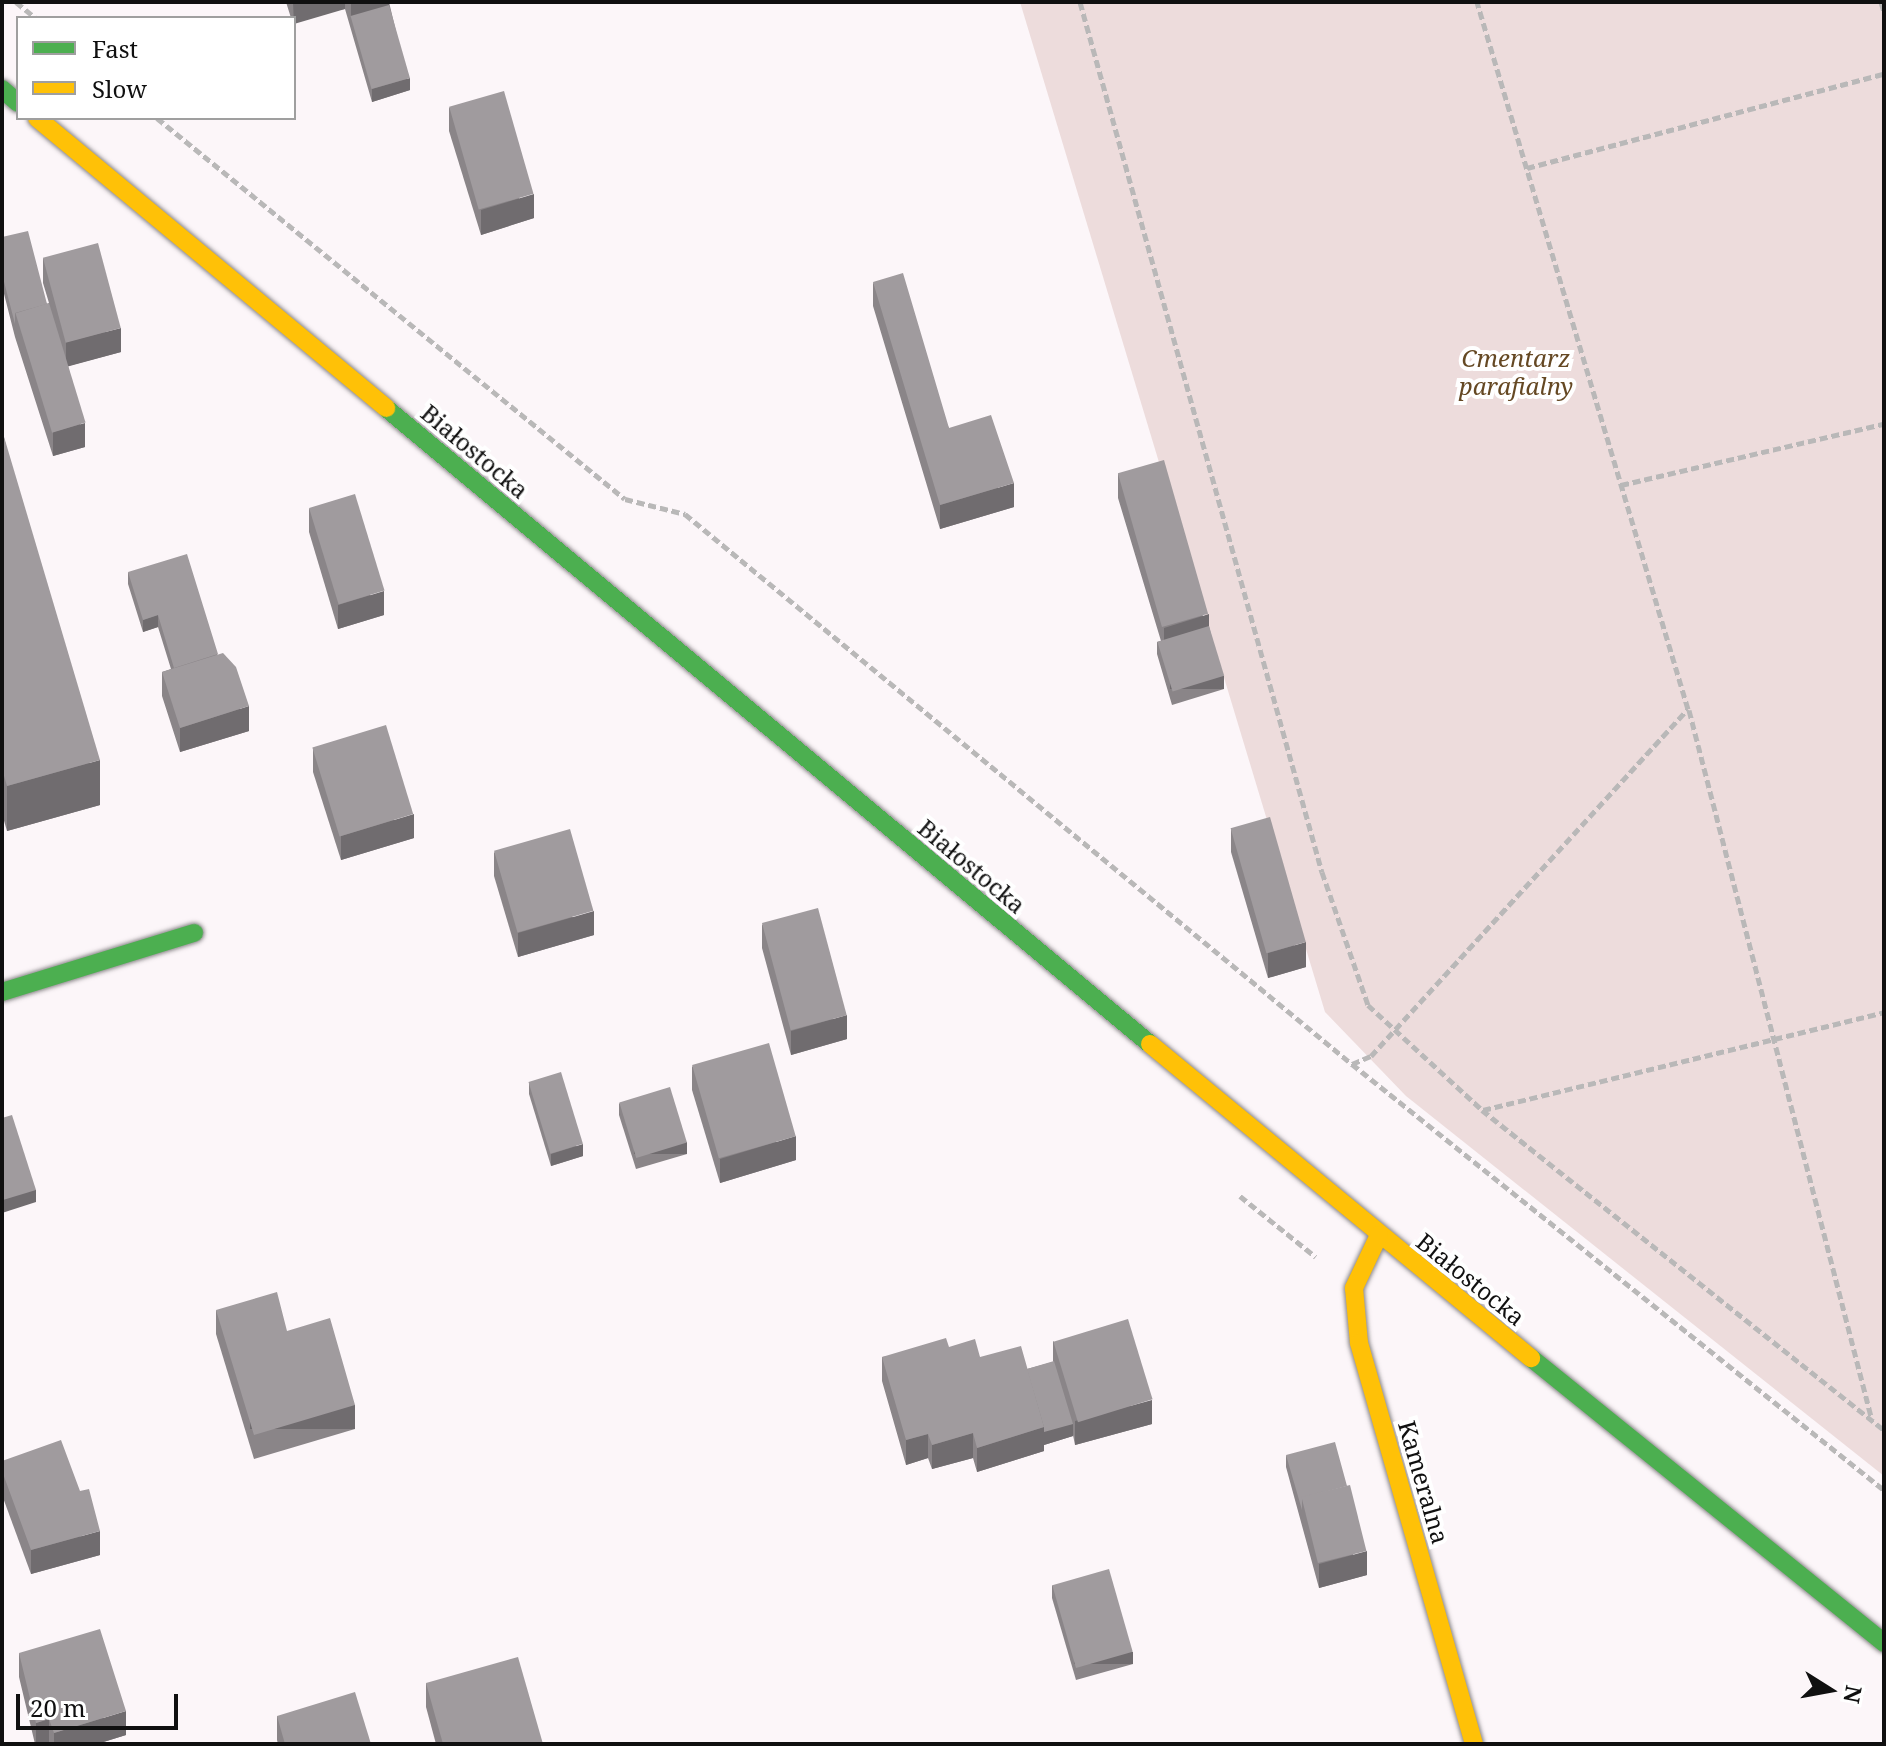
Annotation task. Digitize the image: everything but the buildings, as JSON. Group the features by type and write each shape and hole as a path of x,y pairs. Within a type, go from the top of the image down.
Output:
{"street":[{"name":"Białostocka","path":"39,120 1379,1235 1884,1643"},
{"path":"2,992 194,933"},
{"path":"1354,1288 1379,1235"},
{"name":"Kameralna","path":"1354,1288 1359,1343 1474,1744"}],"path":[{"path":"16,2 34,16"},
{"path":"1080,2 1322,872 1368,1005 1482,1110 1884,1430"},
{"path":"1477,2 1688,709 1777,1038 1872,1420"},
{"path":"1881,2 1884,12"},
{"path":"1527,168 1884,74"},
{"path":"159,120 625,499 685,514 1352,1064 1884,1490"},
{"path":"1621,485 1884,424"},
{"path":"1352,1064 1371,1056 1688,709"},
{"path":"1482,1110 1884,1012"},
{"path":"1240,1196 1354,1288"}],"green space":[{"name":"Cmentarz parafialny","path":"1020,2 1884,2 1884,1476 1406,1096 1325,1012"}],"traffic: fast":[{"path":"2,89 16,101"},
{"path":"386,408 1150,1044"},
{"path":"2,992 194,933"},
{"path":"1531,1358 1884,1643"}],"traffic: slow":[{"path":"39,120 386,408"},
{"path":"1150,1044 1531,1358"},
{"path":"1379,1235 1354,1288 1359,1343 1474,1744"}]}
